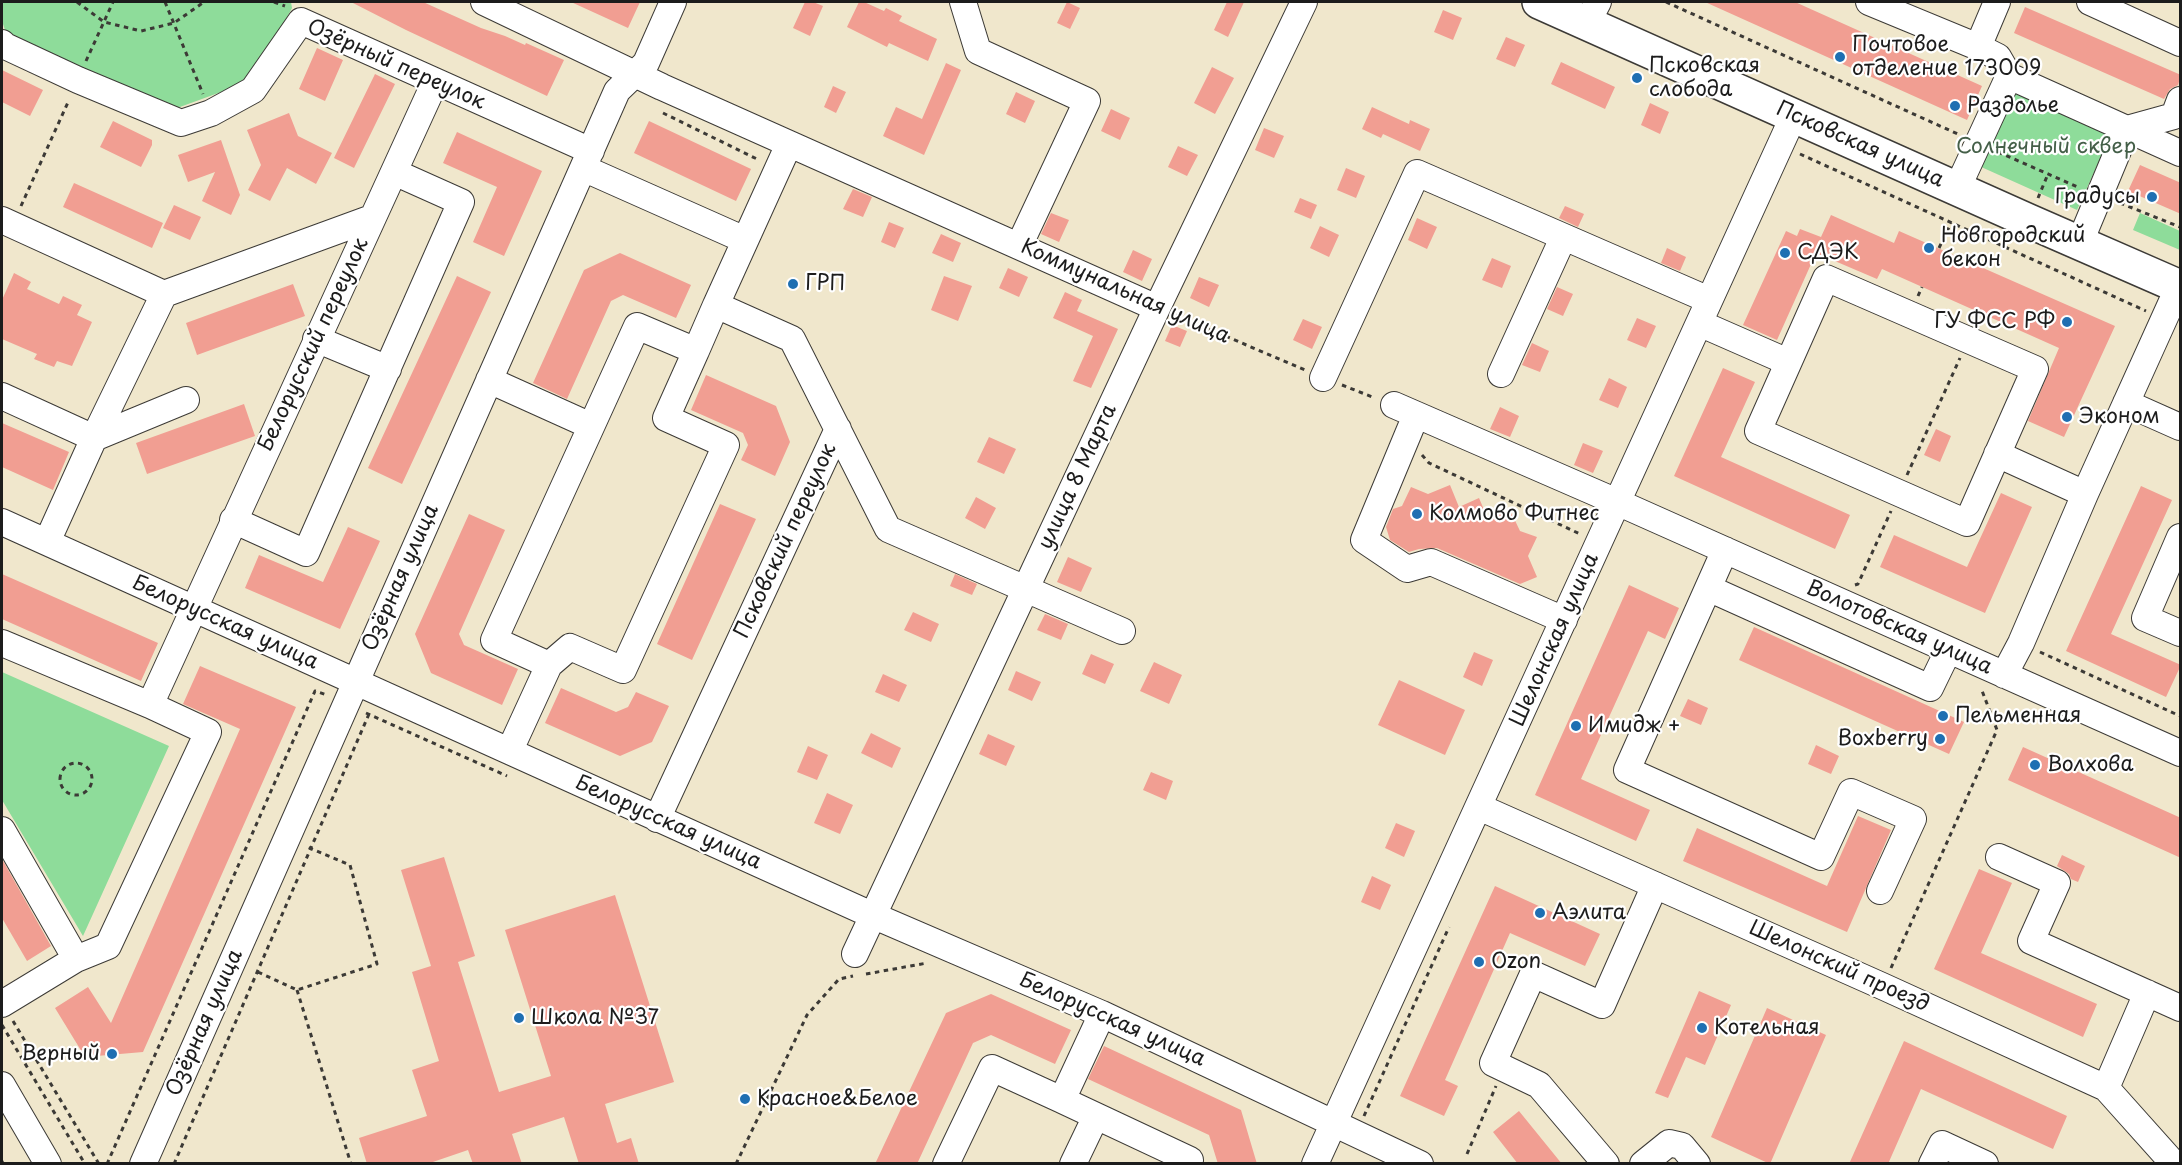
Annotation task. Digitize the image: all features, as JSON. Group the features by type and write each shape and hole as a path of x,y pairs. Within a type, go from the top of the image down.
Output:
{"main road":[{"name":"Псковская улица","path":"1539,2 1593,12 1794,115 2180,287"}],"street":[{"name":"Коммунальная улица","path":"484,2 636,75 1157,308"},
{"name":"Озёрная улица","path":"143,1164 617,91 646,63 673,2"},
{"path":"963,2 978,51 1087,101 1019,246"},
{"name":"улица 8 Марта","path":"855,954 1157,308 1304,2"},
{"path":"1869,2 1978,46 1998,57 2009,76 2181,153"},
{"path":"1978,46 1998,2"},
{"path":"2090,2 2181,43"},
{"name":"Озёрный переулок","path":"2,42 4,46 78,80 180,123 210,113 253,90 300,11 745,240"},
{"path":"1957,189 2009,76"},
{"name":"Белорусский переулок","path":"150,705 232,520 435,82"},
{"path":"2127,129 2174,116 2181,100"},
{"name":"Шелонская улица","path":"1315,1164 1794,115"},
{"path":"2080,242 2127,129"},
{"path":"510,750 549,665 570,647 623,670 726,444 666,418 789,144"},
{"path":"232,520 306,553 461,202 394,172"},
{"path":"1323,378 1417,173 1709,300"},
{"path":"47,542 94,438 164,294 372,218"},
{"path":"7,222 164,294"},
{"path":"1501,374 1563,238"},
{"path":"1826,278 2034,369 1967,523 1758,430 1788,362 1826,278"},
{"path":"2004,675 2163,319 2180,287"},
{"name":"Псковский переулок","path":"657,819 838,429 792,339 716,305"},
{"path":"1699,323 1788,362"},
{"path":"549,665 494,640 637,326 696,351"},
{"path":"316,339 388,369"},
{"path":"489,380 591,426"},
{"path":"2,396 94,438 186,400"},
{"path":"2126,403 2181,427"},
{"path":"1564,620 1431,562 1407,569 1364,540 1405,419 1617,502"},
{"path":"838,429 888,529 1122,631"},
{"path":"1997,454 2085,494"},
{"name":"Волотовская улица","path":"1617,502 2181,753"},
{"name":"Белорусская улица","path":"2,522 193,609 350,693 510,750 657,819 872,915 1102,1014 1420,1164"},
{"path":"2181,537 2145,618 2181,633"},
{"path":"1725,550 1627,770 1821,857 1851,792 1913,819 1880,891"},
{"path":"1708,588 1930,688 1948,651"},
{"path":"2,643 208,732 108,946 76,958 2,1011"},
{"name":"Шелонский проезд","path":"1479,807 2106,1088 2174,1164"},
{"path":"2,830 76,958"},
{"path":"1999,857 2057,883 2031,941 2181,1008"},
{"path":"1606,1164 1539,1085 1494,1063 1533,974 1602,1005 1655,885"},
{"path":"2106,1088 2147,993"},
{"path":"1062,1100 1102,1014"},
{"path":"946,1164 992,1068 1190,1160 1188,1164"},
{"path":"2,1085 48,1164"},
{"path":"1073,1164 1096,1116"},
{"path":"1643,1164 1669,1143 1682,1146 1697,1164"},
{"path":"1932,1164 1942,1143 1985,1164"}],"path":[{"path":"77,2 104,22 141,31 174,23 204,2"},
{"path":"7,222 78,80 113,2"},
{"path":"165,2 210,113"},
{"path":"1666,2 2098,196 2140,209 2181,227"},
{"path":"654,109 778,169"},
{"path":"1800,154 2163,319"},
{"path":"1940,248 1951,223"},
{"name":"Коммунальная улица","path":"1157,308 1323,378 1405,419"},
{"path":"1405,419 1429,462 1599,543"},
{"path":"2020,643 2181,716"},
{"path":"1882,986 1997,730 1980,685"},
{"path":"107,1164 315,691 350,693 509,777"},
{"path":"77,763 87,768 91,783 85,792 71,794 63,788 60,779 67,766 77,763"},
{"path":"258,972 297,990 376,963 350,865 287,838"},
{"path":"736,1164 807,1015 839,979 929,962 918,958"},
{"path":"297,990 351,1164"},
{"path":"2,1011 85,1164"},
{"path":"2,1011 99,1164"},
{"path":"1467,1154 1498,1081"}],"green space":[{"path":"2,2 291,2 292,8 254,80 169,111 8,39 2,21"},
{"name":"Солнечный сквер","path":"2016,84 2114,128 2077,210 1979,166"},
{"path":"2140,213 2180,231 2180,250 2133,230"},
{"path":"2,672 169,746 83,936 2,800"}],"building":[{"path":"351,2 423,2 481,28 525,45 526,43 564,60 547,96"},
{"path":"571,2 640,2 628,28"},
{"path":"805,2 823,6 810,36 793,28"},
{"path":"859,2 884,11 886,8 902,16 899,21 937,39 928,61 889,43 887,47 847,27"},
{"path":"1067,2 1080,8 1070,29 1057,23"},
{"path":"1227,2 1244,2 1228,37 1214,30"},
{"path":"1705,2 1795,2 1982,86 1967,120"},
{"path":"2025,7 2181,75 2178,85 2170,89 2164,99 2014,33"},
{"path":"1443,10 1462,18 1453,40 1434,32"},
{"path":"1506,37 1525,45 1515,67 1496,59"},
{"path":"317,48 343,60 325,101 299,89"},
{"path":"1561,62 1615,87 1605,109 1551,84"},
{"path":"946,63 961,70 924,155 883,136 896,107 922,119"},
{"path":"1212,67 1234,78 1215,114 1194,103"},
{"path":"2,70 43,90 30,116 2,102"},
{"path":"375,74 395,84 354,168 334,158"},
{"path":"833,86 846,92 836,113 824,107"},
{"path":"1016,92 1035,101 1025,123 1006,114"},
{"path":"1650,103 1669,112 1660,134 1641,125"},
{"path":"1372,107 1409,124 1410,120 1430,129 1420,151 1383,134 1381,138 1362,129"},
{"path":"1111,109 1130,118 1120,140 1101,131"},
{"path":"289,113 298,136 332,153 316,184 287,168 270,201 248,190 261,165 247,130"},
{"path":"113,121 152,140 152,145 141,167 100,147"},
{"path":"649,121 751,169 736,201 634,153"},
{"path":"1264,128 1284,136 1274,158 1255,150"},
{"path":"457,132 542,171 504,256 473,242 497,187 443,163"},
{"path":"221,140 240,195 231,215 202,201 215,172 188,182 178,155"},
{"path":"1178,146 1198,155 1187,176 1168,167"},
{"path":"2140,165 2181,183 2181,214 2128,191"},
{"path":"1346,168 1365,176 1356,198 1337,190"},
{"path":"74,183 163,223 152,248 63,207"},
{"path":"853,189 872,197 863,217 843,209"},
{"path":"1300,198 1317,205 1311,219 1294,212"},
{"path":"174,205 201,217 190,240 163,228"},
{"path":"1565,206 1584,214 1578,227 1559,218"},
{"path":"1051,213 1069,220 1059,242 1041,234"},
{"path":"1831,215 1894,243 1899,231 2115,326 2064,437 2028,421 2059,348 1882,269 1877,279 1816,253 1777,340 1743,325 1786,231 1797,236 1800,229 1821,237"},
{"path":"1417,218 1437,227 1427,249 1408,240"},
{"path":"889,222 904,228 895,248 881,242"},
{"path":"1320,226 1339,235 1329,257 1310,248"},
{"path":"941,234 961,243 953,262 932,253"},
{"path":"1667,248 1686,257 1680,271 1661,263"},
{"path":"1133,250 1152,259 1142,281 1123,272"},
{"path":"620,253 691,285 676,318 623,295 611,301 567,399 533,383 584,270"},
{"path":"1492,258 1511,266 1502,288 1482,280"},
{"path":"1008,268 1028,277 1019,297 999,288"},
{"path":"14,273 31,282 27,289 59,304 63,296 82,305 77,315 92,322 72,366 57,361 54,367 34,359 37,354 2,339 2,300"},
{"path":"457,276 491,292 402,484 368,468"},
{"path":"944,276 972,286 958,321 931,310"},
{"path":"1199,277 1219,285 1209,307 1190,298"},
{"path":"293,284 305,316 197,355 186,323"},
{"path":"1557,287 1573,294 1563,316 1547,309"},
{"path":"1065,292 1082,300 1077,311 1118,329 1091,388 1073,381 1093,336 1053,318"},
{"path":"1637,318 1656,326 1646,348 1627,340"},
{"path":"1303,319 1322,327 1312,349 1293,340"},
{"path":"1172,325 1187,331 1180,347 1165,341"},
{"path":"1532,343 1549,351 1540,372 1522,365"},
{"path":"1723,368 1755,382 1721,457 1850,515 1835,549 1674,476"},
{"path":"706,375 776,406 790,442 775,476 741,460 748,445 743,433 691,410"},
{"path":"1609,378 1627,387 1618,408 1599,400"},
{"path":"244,404 255,436 147,474 136,443"},
{"path":"1500,407 1519,416 1510,437 1490,429"},
{"path":"2,423 69,452 53,490 2,467"},
{"path":"1936,429 1951,436 1940,462 1924,455"},
{"path":"989,437 1016,449 1004,474 977,462"},
{"path":"1583,443 1603,451 1593,473 1574,465"},
{"path":"1450,485 1459,507 1479,498 1488,519 1510,510 1520,531 1537,537 1528,556 1537,577 1520,584 1437,548 1409,552 1390,540 1386,527 1393,509 1402,506 1411,487 1428,494"},
{"path":"2141,486 2172,500 2111,634 2181,665 2166,697 2066,651"},
{"path":"2001,493 2032,507 1985,613 1880,567 1894,535 1967,567"},
{"path":"976,497 996,508 985,529 965,518"},
{"path":"720,504 756,519 692,660 657,644"},
{"path":"469,514 505,530 459,634 464,645 518,669 502,705 431,673 415,634"},
{"path":"348,527 380,541 340,629 245,588 259,555 323,582"},
{"path":"1068,557 1092,568 1081,592 1057,582"},
{"path":"2,574 158,643 141,681 2,619"},
{"path":"955,574 977,584 972,595 950,586"},
{"path":"1629,585 1679,608 1665,639 1648,631 1581,779 1650,810 1636,841 1535,795"},
{"path":"913,612 939,624 931,642 904,630"},
{"path":"1045,614 1068,624 1061,640 1037,630"},
{"path":"1754,627 1964,722 1949,754 1739,660"},
{"path":"1474,652 1493,660 1482,686 1463,677"},
{"path":"1091,654 1114,664 1105,684 1082,674"},
{"path":"1154,662 1182,675 1169,704 1140,691"},
{"path":"200,666 296,707 143,1052 85,1057 55,1008 88,987 111,1023 240,729 183,704"},
{"path":"1016,671 1041,682 1032,701 1008,690"},
{"path":"883,674 907,685 899,702 875,692"},
{"path":"1399,680 1465,710 1445,755 1378,725"},
{"path":"561,688 616,712 628,707 636,692 669,706 652,742 620,756 545,723"},
{"path":"1688,699 1708,708 1701,725 1680,716"},
{"path":"871,733 901,748 892,768 861,753"},
{"path":"988,734 1015,746 1006,766 979,754"},
{"path":"1816,745 1839,756 1831,774 1808,764"},
{"path":"808,746 828,755 817,780 797,772"},
{"path":"2023,747 2181,818 2181,858 2008,780"},
{"path":"1151,772 1173,781 1166,800 1143,790"},
{"path":"827,793 853,805 840,834 814,823"},
{"path":"1858,816 1891,830 1847,932 1683,861 1697,828 1827,886"},
{"path":"1396,823 1415,831 1404,857 1385,848"},
{"path":"2062,855 2085,866 2078,882 2071,879 2069,874 2057,866"},
{"path":"444,857 475,956 458,962 499,1092 551,1076 505,930 615,895 674,1082 605,1104 617,1143 631,1138 639,1164 579,1164 564,1117 512,1134 522,1164 473,1164 468,1150 427,1164 367,1164 359,1138 427,1116 412,1070 439,1061 412,972 431,966 401,870"},
{"path":"2,859 51,946 27,961 2,918"},
{"path":"1979,869 2012,883 1981,953 2097,1004 2083,1037 1934,969"},
{"path":"1372,876 1391,885 1380,910 1361,902"},
{"path":"1495,886 1600,934 1585,966 1510,933 1445,1080 1458,1086 1444,1116 1400,1096"},
{"name":"Котельная","path":"1699,991 1731,1005 1705,1065 1686,1057 1668,1098 1655,1093"},
{"path":"991,994 1071,1030 1055,1064 991,1035 973,1043 917,1164 875,1164 946,1013"},
{"path":"1767,1008 1826,1035 1770,1164 1711,1137"},
{"path":"1904,1041 2067,1116 2053,1149 1921,1089 1888,1164 1849,1164"},
{"path":"1104,1046 1241,1110 1257,1164 1218,1164 1209,1135 1088,1079"},
{"path":"1519,1111 1562,1164 1518,1164 1493,1132"}],"place":[{"name":"Почтовое отделение 173009","path":"1840,57"},
{"name":"Псковская слобода","path":"1637,78"},
{"name":"Раздолье","path":"1955,106"},
{"name":"Градусы","path":"2152,197"},
{"name":"Новгородский бекон","path":"1929,248"},
{"name":"СДЭК","path":"1785,253"},
{"name":"ГРП","path":"793,284"},
{"name":"ГУ ФСС РФ","path":"2067,322"},
{"name":"Эконом","path":"2067,417"},
{"name":"Колмово Фитнес","path":"1417,514"},
{"name":"Пельменная","path":"1943,716"},
{"name":"Имидж +","path":"1576,726"},
{"name":"Boxberry","path":"1940,739"},
{"name":"Волхова","path":"2035,765"},
{"name":"Аэлита","path":"1540,913"},
{"name":"Ozon","path":"1479,962"},
{"name":"Школа №37","path":"519,1018"},
{"name":"Котельная","path":"1702,1028"},
{"name":"Верный","path":"112,1054"},
{"name":"Красное&Белое","path":"745,1099"}]}
